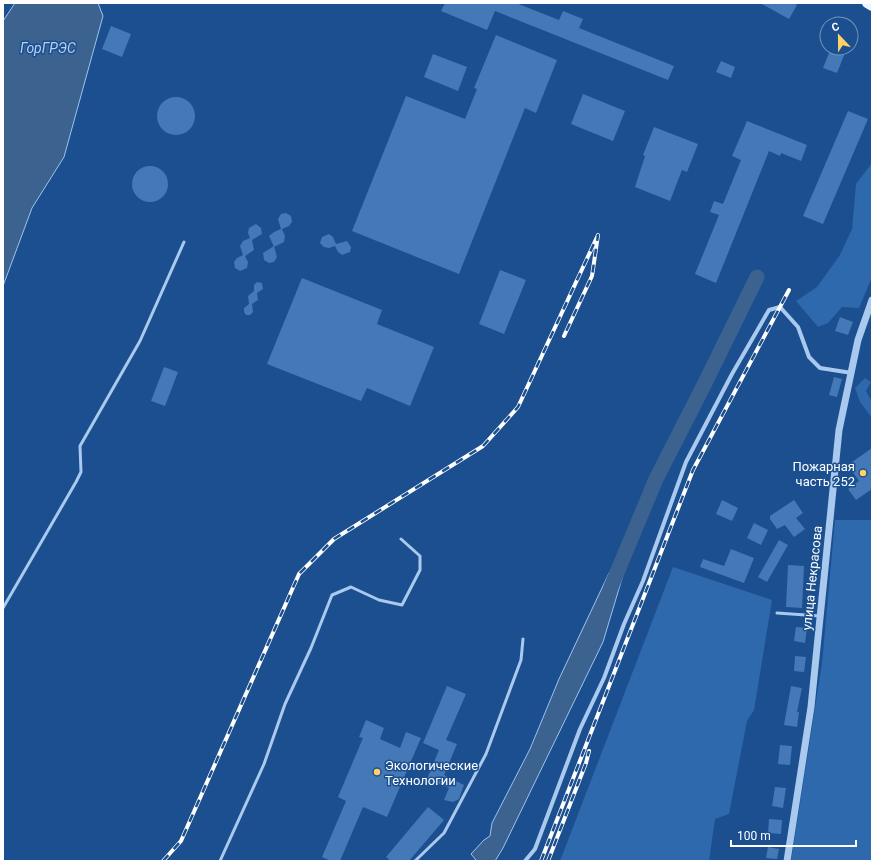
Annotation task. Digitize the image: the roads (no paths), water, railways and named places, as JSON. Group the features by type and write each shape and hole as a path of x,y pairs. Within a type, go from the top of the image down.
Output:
{"main road":[{"path":"867,3 872,6"}],"street":[{"name":"улица Некрасова","path":"787,861 811,707 839,430 858,340 872,300"},
{"path":"525,861 535,849 580,729 604,678 624,624 643,581 686,462 732,374 769,310 780,306 798,326 809,357 820,368 852,373"}],"lane":[{"path":"3,608 81,472 80,446 140,341 184,242"},
{"path":"220,861 264,764 285,704 311,648 332,595 351,587 379,600 402,605 420,570 420,556 401,539"},
{"path":"777,613 820,616"},
{"path":"415,861 444,833 486,754 522,660 523,639"}],"water":[{"name":"ГорГРЭС","path":"15,3 98,3 103,16 64,157 32,208 3,286 3,21"},
{"path":"615,566 624,572 603,642 503,848 495,861 475,861 476,860 471,854 484,840 490,836 492,823 530,749 559,679 609,573"}],"waterway":[{"path":"611,587 656,479 757,277"}],"railway":[{"path":"163,861 181,841 299,574 334,539 483,446 518,407 598,235 592,276 564,336"},
{"path":"541,861 693,470 789,290"},
{"path":"548,861 586,763 589,751"}],"place":[{"name":"Пожарная часть 252","path":"863,473"},
{"name":"Экологические Технологии","path":"377,772"}]}
